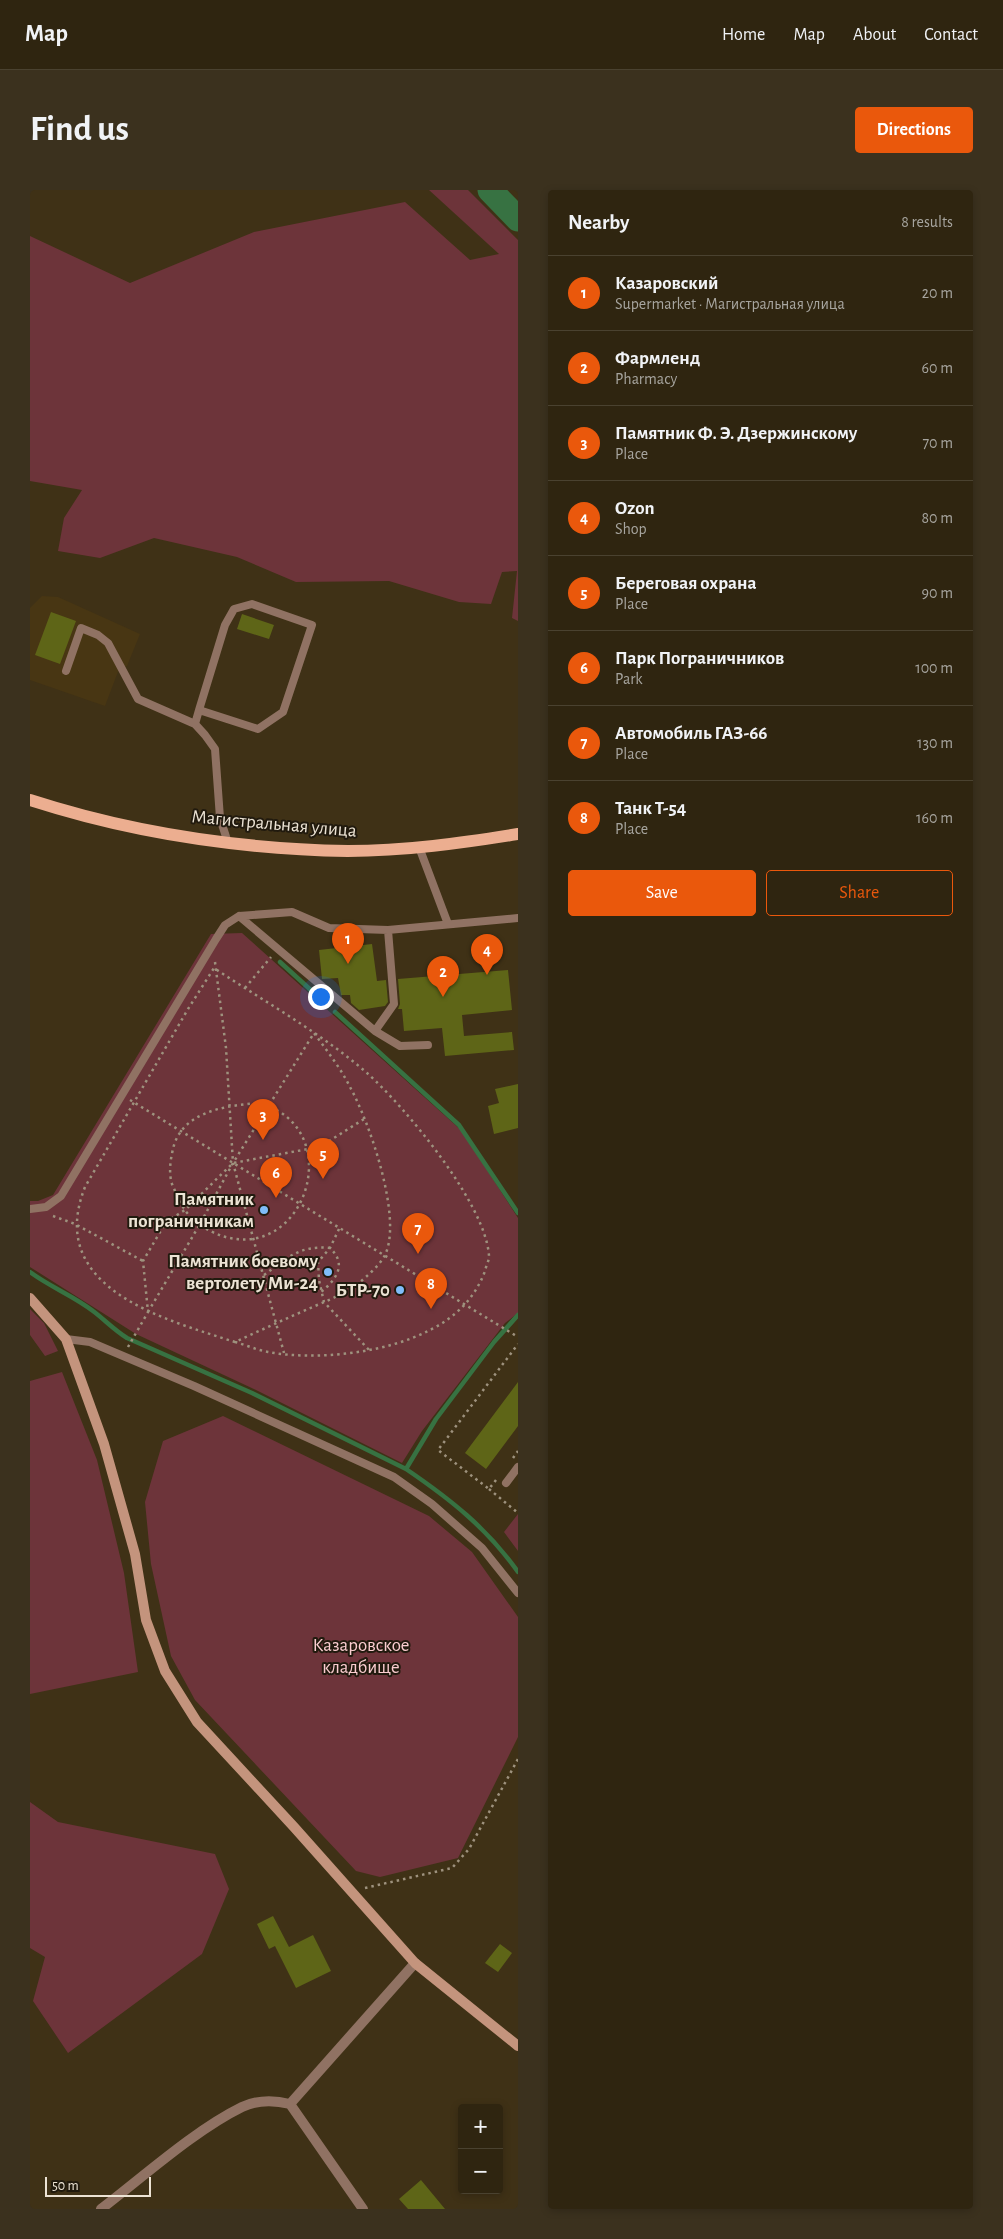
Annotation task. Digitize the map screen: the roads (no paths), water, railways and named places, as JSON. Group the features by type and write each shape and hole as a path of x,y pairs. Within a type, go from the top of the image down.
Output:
{"main road":[{"name":"Магистральная улица","path":"30,800 146,829 228,843 349,851 419,847 518,834"}],"street":[{"path":"30,1298 66,1339 104,1444 135,1554 146,1620 165,1672 197,1722 415,1963 518,2046"},
{"path":"290,2104 415,1963"},
{"path":"102,2209 202,2131 243,2106 273,2100 290,2104 363,2209"}],"lane":[{"path":"195,724 199,710 225,625 234,609 252,604 312,624 283,712 258,729 199,710"},
{"path":"66,671 81,628 98,635 108,643 138,699 195,724 215,750 220,818 228,843"},
{"path":"419,847 448,924"},
{"path":"30,1209 46,1207 61,1196 216,938 225,925 239,916 292,912 329,928 388,930 518,918"},
{"path":"239,916 375,1031 400,1046 428,1045"},
{"path":"375,1031 394,1004 388,930"},
{"path":"66,1339 90,1342 194,1386 394,1478 432,1504 482,1548 518,1593"},
{"path":"506,1483 518,1466"}],"waterway":[{"path":"490,190 518,219"},
{"path":"280,962 324,1002"},
{"path":"335,1012 459,1125 518,1213"},
{"path":"30,1272 86,1306 127,1338 252,1393 406,1469 436,1419 494,1342 518,1315"},
{"path":"406,1469 467,1515 494,1542 518,1572"}],"place":[{"name":"Казаровский","path":"348,964"},
{"name":"Ozon","path":"487,975"},
{"name":"Фармленд","path":"443,997"},
{"name":"Памятник Ф. Э. Дзержинскому","path":"263,1140"},
{"name":"Береговая охрана","path":"323,1179"},
{"name":"Парк Пограничников","path":"276,1198"},
{"name":"Памятник пограничникам","path":"264,1210"},
{"name":"Автомобиль ГАЗ-66","path":"418,1254"},
{"name":"Памятник боевому вертолету Ми-24","path":"328,1272"},
{"name":"БТР-70","path":"400,1290"},
{"name":"Танк Т-54","path":"431,1309"}],"park label":[{"name":"Казаровское кладбище","path":"361,1656"}]}
